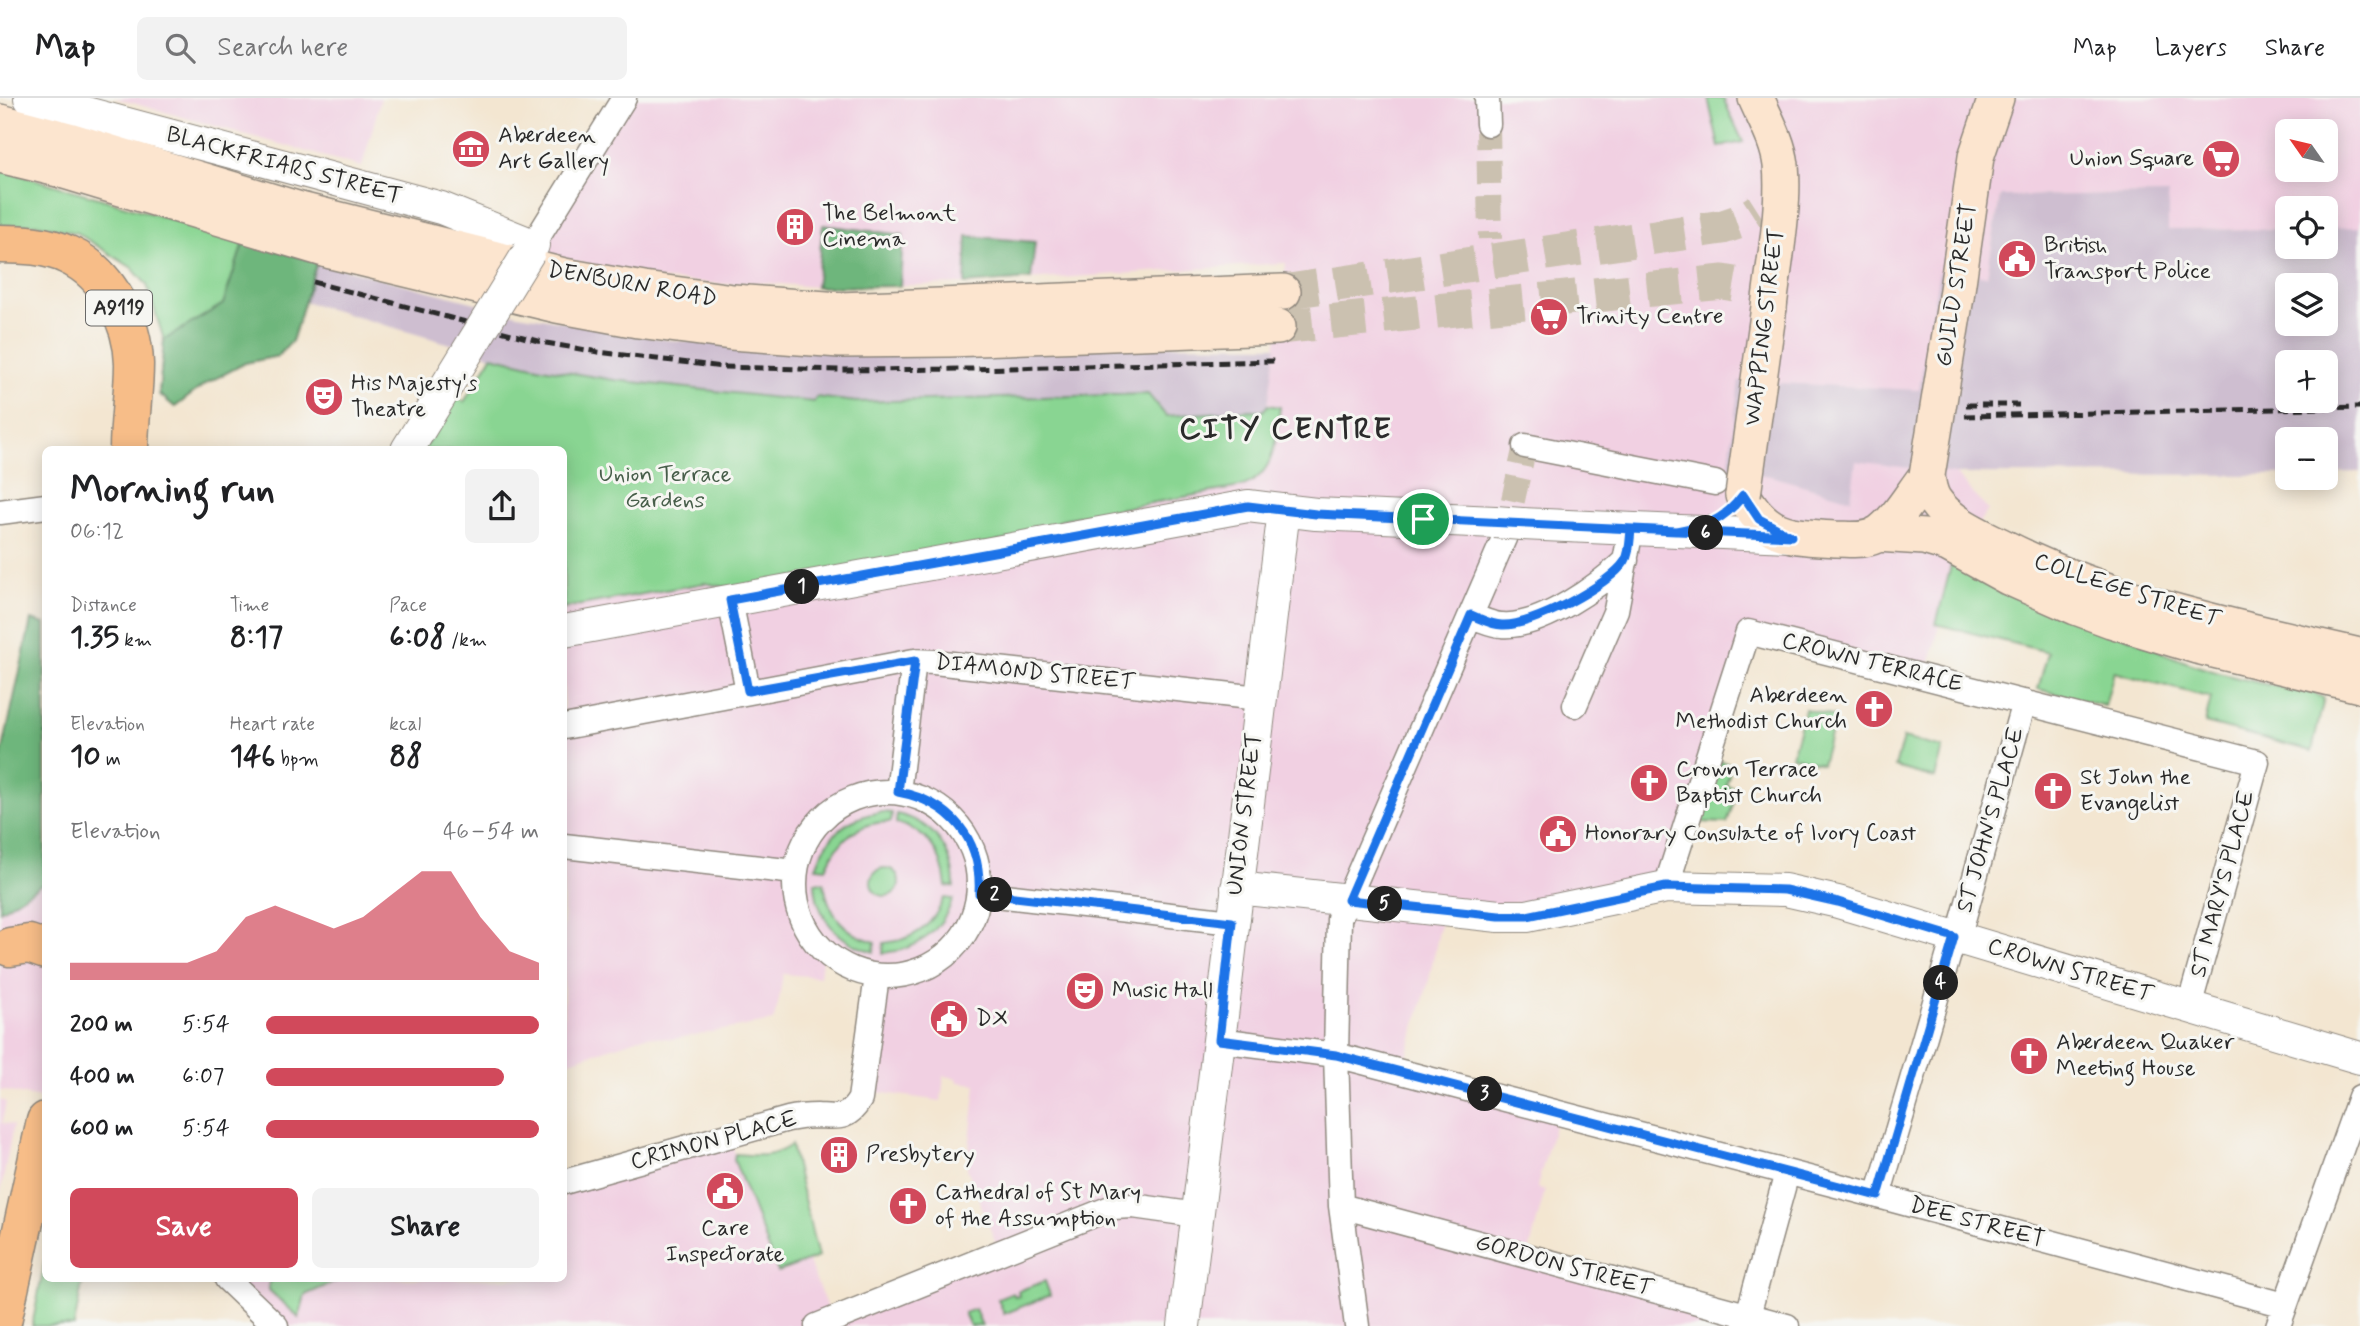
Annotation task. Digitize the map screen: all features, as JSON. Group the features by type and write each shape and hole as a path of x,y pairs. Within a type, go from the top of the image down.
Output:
{"main road":[{"name":"WAPPING STREET","path":"1729,489 1770,201 1781,164 1776,144 1756,98"},
{"name":"GUILD STREET","path":"1927,475 1976,157 1996,98"},
{"name":"DENBURN ROAD","path":"0,122 300,210 565,276 733,302 840,310 1283,292"},
{"name":"DENBURN ROAD","path":"0,155 58,169 331,251 557,305 638,320 732,332 840,340 949,339 1278,327"},
{"name":"A9119","path":"0,244 32,245 69,255 83,263 110,292 120,309 133,348 129,446"},
{"path":"1877,534 1893,522 1927,475"},
{"name":"COLLEGE STREET","path":"1927,475 1928,489 1935,501 1956,521 1981,536 2045,566 2145,602 2360,656"},
{"path":"1729,489 1759,519 1791,536"},
{"name":"COLLEGE STREET","path":"1791,536 1862,540 1877,534 1912,536 1948,544 2008,577 2111,620 2197,646 2360,685"},
{"path":"1,1326 40,1177 42,1158"}],"street":[{"name":"BLACKFRIARS STREET","path":"30,98 442,208 531,249"},
{"path":"409,446 624,98"},
{"path":"1525,446 1674,486 1729,489 1732,510 1707,526 1676,531"},
{"path":"567,630 1248,506 1316,514 1507,528 1631,529 1791,536"},
{"path":"0,512 42,507"},
{"name":"UNION STREET","path":"1184,1326 1284,510"},
{"path":"1357,1326 1341,1206 1336,1055 1339,919 1507,528"},
{"path":"1575,705 1616,610 1631,529"},
{"path":"1471,615 1501,625 1522,623 1572,601 1598,584 1626,560"},
{"path":"730,600 748,691"},
{"name":"CROWN TERRACE","path":"1666,887 1748,632 2257,762"},
{"path":"898,792 915,661"},
{"name":"DIAMOND STREET","path":"567,726 915,661 1259,698"},
{"name":"ST JOHN'S PLACE","path":"1878,1196 2024,702"},
{"name":"ST MARY'S PLACE","path":"2189,1007 2257,762"},
{"path":"875,792 898,792 933,803 961,827 977,860 977,907 959,942 943,957 926,968 909,973 877,976 845,966 816,943 806,928 797,905 795,872 807,838 828,813 856,796 875,792"},
{"path":"567,846 795,872"},
{"name":"CROWN STREET","path":"1237,888 1499,916 1527,916 1666,887 1785,890 1838,902 2360,1058"},
{"path":"979,893 1232,922"},
{"path":"19,950 42,930"},
{"name":"CRIMON PLACE","path":"567,1181 788,1119 814,1116 840,1118 848,1114 860,1099 877,976"},
{"name":"DEE STREET","path":"1219,1040 1336,1055 1787,1172 1878,1196 2282,1316"},
{"path":"2282,1316 2360,1097"},
{"path":"1747,1321 1787,1172"},
{"path":"817,1326 1113,1207 1133,1206 1197,1215"},
{"name":"GORDON STREET","path":"1341,1206 1747,1321 1787,1326"},
{"path":"236,1282 276,1326"}],"shaded area":[{"path":"115,98 381,98 362,167"},
{"path":"624,98 2360,98 2360,228 2338,228 2338,196 2275,196 2275,229 2168,230 2168,194 2000,196 1955,473 1988,510 1952,563 1936,623 1940,625 1926,677 1748,632 1666,887 1443,911 1429,980 1404,1066 1559,1108 1537,1187 1545,1190 1528,1256 1745,1326 276,1326 237,1288 242,1282 567,1282 567,1181 729,1136 735,1154 792,1221 832,1320 999,1252 967,1168 976,1084 958,1082 957,1078 944,1076 941,1101 862,1090 865,974 845,967 823,952 820,977 783,974 773,1021 673,1039 646,1036 567,1062 567,607 705,583 734,589 1036,535 1063,519 1246,485 1264,472 1274,452 1280,407 1268,405 1286,263 965,284 816,287 757,282 725,284 653,279 541,253"},
{"path":"2168,194 2168,230 2275,229 2275,259 2338,259 2338,228 2360,227 2360,472 2338,473 2338,427 2275,427 2275,475 1955,474 1856,461 1851,499 1771,476 1728,470 1739,381 1919,390 1939,271 1987,276 2000,196"},
{"path":"317,262 518,314 675,341 1276,346 1268,405 1263,411 1166,416 1147,394 856,402 816,397 815,402 639,384 542,368 492,356 305,302"},
{"path":"42,884 42,1098 0,1090 0,911"},
{"path":"0,1100 6,1102 2,1123 13,1125 0,1196"}],"green space":[{"path":"1708,98 1723,98 1743,142 1719,147"},
{"path":"0,169 317,262 292,341 278,356 245,363 205,384 175,407 159,394 164,340 147,285 132,268 77,233 36,224 0,226"},
{"path":"823,225 903,235 900,286 816,287"},
{"path":"967,236 1035,242 1031,279 965,284"},
{"path":"244,241 317,262 292,341 278,356 245,363 205,384 175,407 159,394 164,340 223,304"},
{"name":"Union Terrace Gardens","path":"492,356 542,368 614,380 814,402 816,397 856,402 1148,394 1166,416 1263,411 1268,405 1280,407 1275,443 1267,465 1252,482 1240,487 1063,519 1036,535 734,589 705,583 567,607 567,446 425,446 454,396 464,402"},
{"path":"1952,562 2186,662 2268,685 2311,692 2324,698 2312,751 2205,723 2211,698 2114,672 2105,706 2038,689 2048,652 1936,624"},
{"path":"31,620 42,623 42,884 0,911 0,762"},
{"path":"1805,709 1835,717 1822,764 1792,756"},
{"path":"1903,738 1943,748 1935,778 1895,767"},
{"path":"1720,761 1732,765 1726,785 1738,789 1727,823 1700,822"},
{"path":"881,812 892,813 891,822 859,829 843,841 826,868 816,867 826,845 840,829 857,818"},
{"path":"897,814 921,824 939,840 950,861 954,887 946,886 941,864 932,846 917,832 896,823"},
{"path":"885,868 895,872 899,882 895,892 885,896 875,892 871,882 875,872"},
{"path":"815,882 824,883 829,904 847,928 875,942 874,952 851,942 832,928 820,907"},
{"path":"944,898 953,899 935,930 907,948 883,953 884,943 904,939 928,924"},
{"path":"791,1145 818,1257 778,1272 734,1160 735,1154 771,1154"},
{"path":"42,1275 42,1282 82,1282 74,1326 32,1326"},
{"path":"1045,1281 1050,1295 1004,1314 998,1299 1013,1293 1015,1297 1019,1296 1018,1291"},
{"path":"269,1282 334,1282 305,1295 299,1318 269,1290"},
{"path":"975,1309 982,1326 970,1326 964,1313"}],"tunnel":[{"path":"1488,124 1490,239"},
{"path":"1283,292 1723,227 1744,220 1758,211"},
{"path":"1278,327 1723,282 1748,289"},
{"path":"1505,536 1525,446"}],"railway":[{"path":"313,282 546,343 723,367 972,369 1274,361"},
{"path":"1966,405 2019,405"},
{"path":"1965,416 2360,407"}],"place":[{"name":"Aberdeen Art Gallery","path":"471,149"},
{"name":"Union Square","path":"2221,159"},
{"name":"The Belmont Cinema","path":"795,227"},
{"name":"British Transport Police","path":"2017,259"},
{"name":"Trinity Centre","path":"1549,317"},
{"name":"His Majesty's Theatre","path":"324,397"},
{"name":"Aberdeen Methodist Church","path":"1874,709"},
{"name":"Crown Terrace Baptist Church","path":"1649,783"},
{"name":"St John the Evangelist","path":"2053,791"},
{"name":"Honorary Consulate of Ivory Coast","path":"1558,834"},
{"name":"Music Hall","path":"1085,991"},
{"name":"DX","path":"949,1019"},
{"name":"Aberdeen Quaker Meeting House","path":"2029,1056"},
{"name":"Presbytery","path":"839,1155"},
{"name":"Care Inspectorate","path":"725,1191"},
{"name":"Cathedral of St Mary of the Assumption","path":"908,1206"}],"district":[{"name":"CITY CENTRE","path":"1286,429"}],"route":[{"path":"1743,495 1759,519 1791,536 1737,534 1631,529 1626,560 1598,584 1556,610 1512,625 1492,624 1471,615 1348,900 1499,916 1527,916 1666,887 1785,890 1838,902 1954,937 1878,1196 1336,1055 1219,1040 1232,922 979,893 977,860 961,827 933,803 898,792 915,661 748,691 730,600 1248,506 1316,514 1423,519 1676,531 1715,522 1732,510 1743,495"}]}
